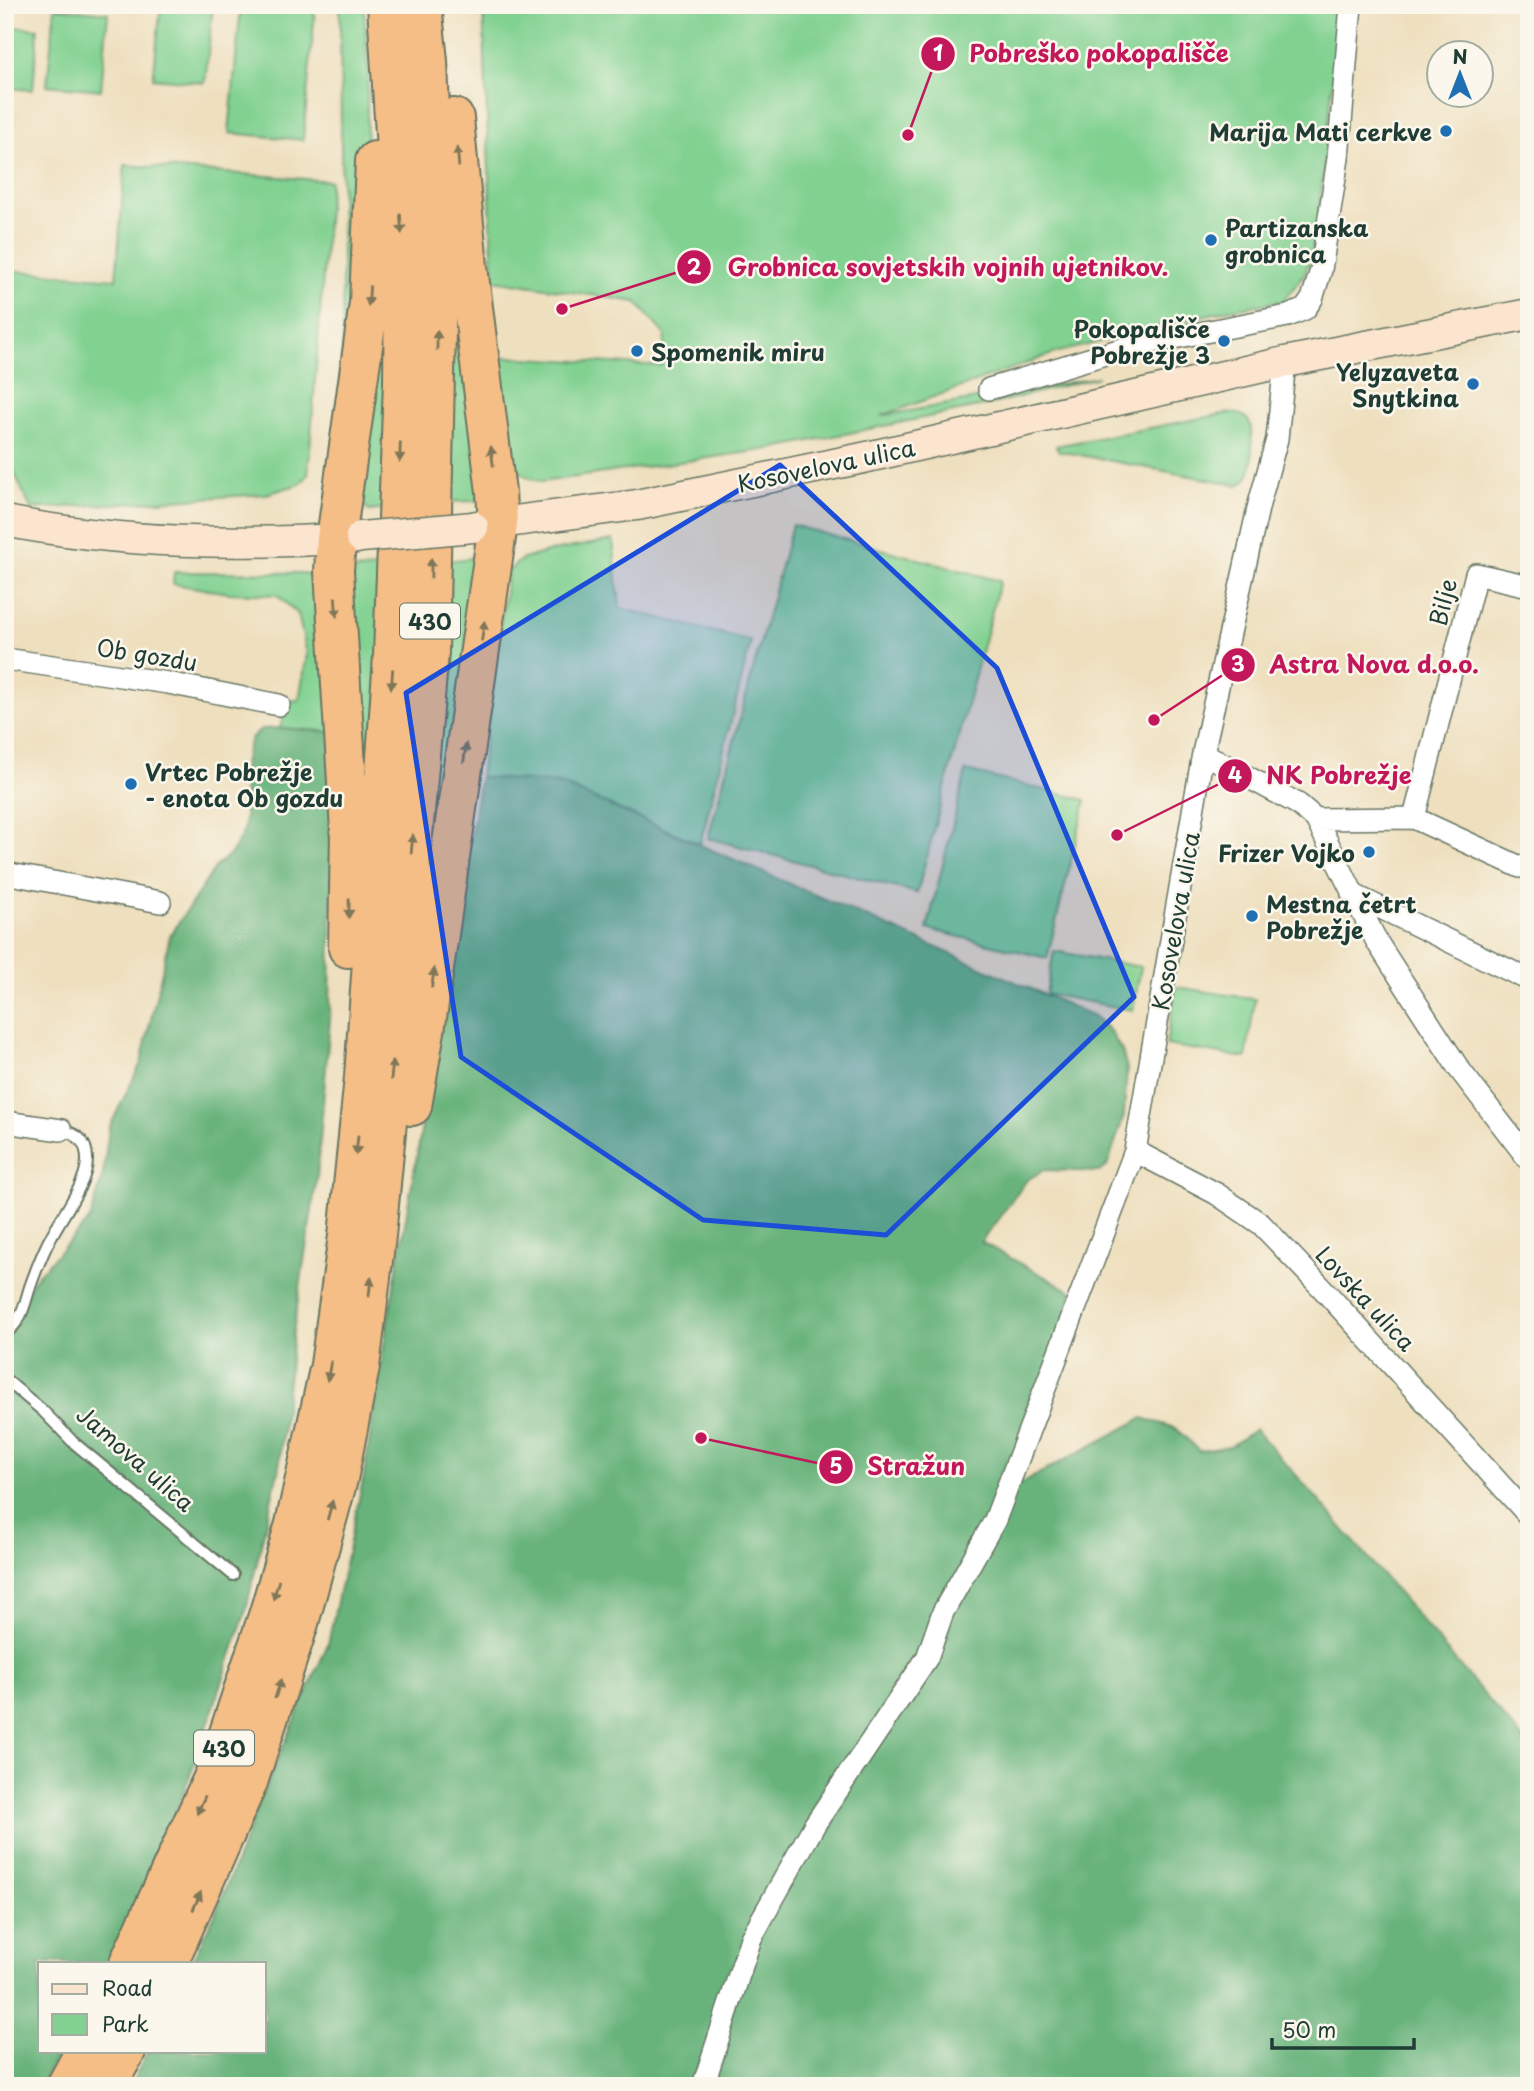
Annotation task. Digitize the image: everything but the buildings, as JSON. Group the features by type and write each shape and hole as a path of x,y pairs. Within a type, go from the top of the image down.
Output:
{"highway":[{"path":"376,1236 401,1170 423,1043 485,525 496,492 468,267 449,62 422,5"},
{"name":"430","path":"168,1962 248,1782 299,1623 338,1479 360,1367 376,1236 429,652 437,283 428,61 422,5"},
{"path":"364,1077 348,1026 350,831 334,571 349,538 369,303 376,73 388,20"},
{"name":"430","path":"130,1962 217,1769 268,1616 295,1524 330,1365 348,1236 364,1077 393,656 403,381 404,281 388,20"},
{"path":"66,2086 84,2052"},
{"path":"106,2086 124,2052"}],"street":[{"path":"989,389 1132,346 1288,316 1305,309 1312,299 1321,270 1335,182 1351,5"},
{"name":"Kosovelova ulica","path":"5,521 152,540 286,543 485,525 637,505 876,455 1285,362 1529,314"},
{"name":"Kosovelova ulica","path":"703,2086 751,1938 815,1824 927,1658 943,1612 995,1520 1136,1151 1203,753 1259,504 1277,439 1285,362"},
{"name":"Bilje","path":"1414,818 1476,574 1529,586"},
{"name":"Ob gozdu","path":"5,659 168,683 279,705"},
{"path":"1203,753 1298,804 1316,819 1377,942 1459,1069 1529,1160"},
{"path":"1316,819 1414,818 1520,867 1529,867"},
{"path":"5,873 160,902"},
{"path":"1352,894 1529,980"},
{"path":"5,1122 61,1130"},
{"name":"Lovska ulica","path":"1136,1151 1217,1194 1261,1224 1529,1516"}],"lane":[{"path":"5,1333 17,1325 40,1260 51,1236 67,1213 88,1161 83,1142 71,1132 61,1130"},
{"name":"Jamova ulica","path":"5,1379 74,1442 233,1576"}],"highlighted area":[{"path":"780,465 997,668 1134,997 886,1235 703,1220 461,1057 406,693"}],"green space":[{"path":"161,5 213,5 205,83 153,78"},
{"path":"241,5 315,10 303,140 229,133"},
{"path":"340,5 364,5 368,69 364,250 343,390"},
{"path":"483,5 1341,5 1317,230 1310,261 1304,275 1283,301 1227,310 1055,353 881,416 1098,377 983,406 770,449 542,482 525,475 511,462 493,356 662,366 665,335 636,302 493,280"},
{"path":"55,8 108,13 101,90 47,85"},
{"path":"5,26 38,29 33,90 5,88"},
{"path":"384,152 387,509 369,511 356,499"},
{"path":"125,165 330,181 308,475 300,484 266,494 31,509 5,459 5,270 116,279"},
{"path":"448,269 484,488 476,501 446,502"},
{"path":"1228,413 1242,416 1248,420 1251,427 1251,468 1248,476 1238,485 1059,451 1056,446"},
{"path":"792,525 1000,581 917,893 708,838"},
{"path":"613,540 620,608 751,641 700,844 560,784 480,777 508,571 521,560 547,552"},
{"path":"476,559 433,921 417,896 447,561"},
{"path":"387,567 364,930 351,585 355,570"},
{"path":"174,572 304,573 317,580 333,732 280,728 288,701 299,700 307,654 298,614 277,595 229,593 173,584"},
{"path":"261,729 333,732 330,1019 317,1177 293,1333 279,1467 245,1614 195,1763 143,1892 108,1962 38,1962 38,2052 59,2052 40,2086 5,2086 5,1320 35,1278 90,1219 103,1175 109,1128 141,1063 170,936 217,865 230,855 243,833 244,763 251,738"},
{"path":"966,771 1086,800 1047,958 927,929"},
{"path":"480,777 560,784 1094,1016 1110,1031 1122,1051 1127,1068 1124,1116 1107,1166 1099,1172 1044,1170 1027,1180 981,1242 1073,1292 1018,1485 1143,1418 1175,1428 1200,1451 1231,1446 1255,1429 1529,1747 1529,2086 130,2086 147,2052 266,2052 266,1962 191,1962 216,1912 264,1791 328,1644 364,1475"},
{"path":"1054,951 1141,967 1133,1010 1046,994"},
{"path":"1176,987 1255,999 1246,1058 1166,1045"}],"place":[{"name":"Marija Mati cerkve","path":"1446,131"},
{"name":"Pobreško pokopališče","path":"908,135"},
{"name":"Partizanska grobnica","path":"1211,240"},
{"name":"Grobnica sovjetskih vojnih ujetnikov.","path":"562,309"},
{"name":"Pokopališče Pobrežje 3","path":"1224,341"},
{"name":"Spomenik miru","path":"637,351"},
{"name":"Yelyzaveta Snytkina","path":"1473,384"},
{"name":"Astra Nova d.o.o.","path":"1154,720"},
{"name":"Vrtec Pobrežje - enota Ob gozdu","path":"131,784"},
{"name":"NK Pobrežje","path":"1117,835"},
{"name":"Frizer Vojko","path":"1369,852"},
{"name":"Mestna četrt Pobrežje","path":"1252,916"},
{"name":"Stražun","path":"701,1438"}]}
